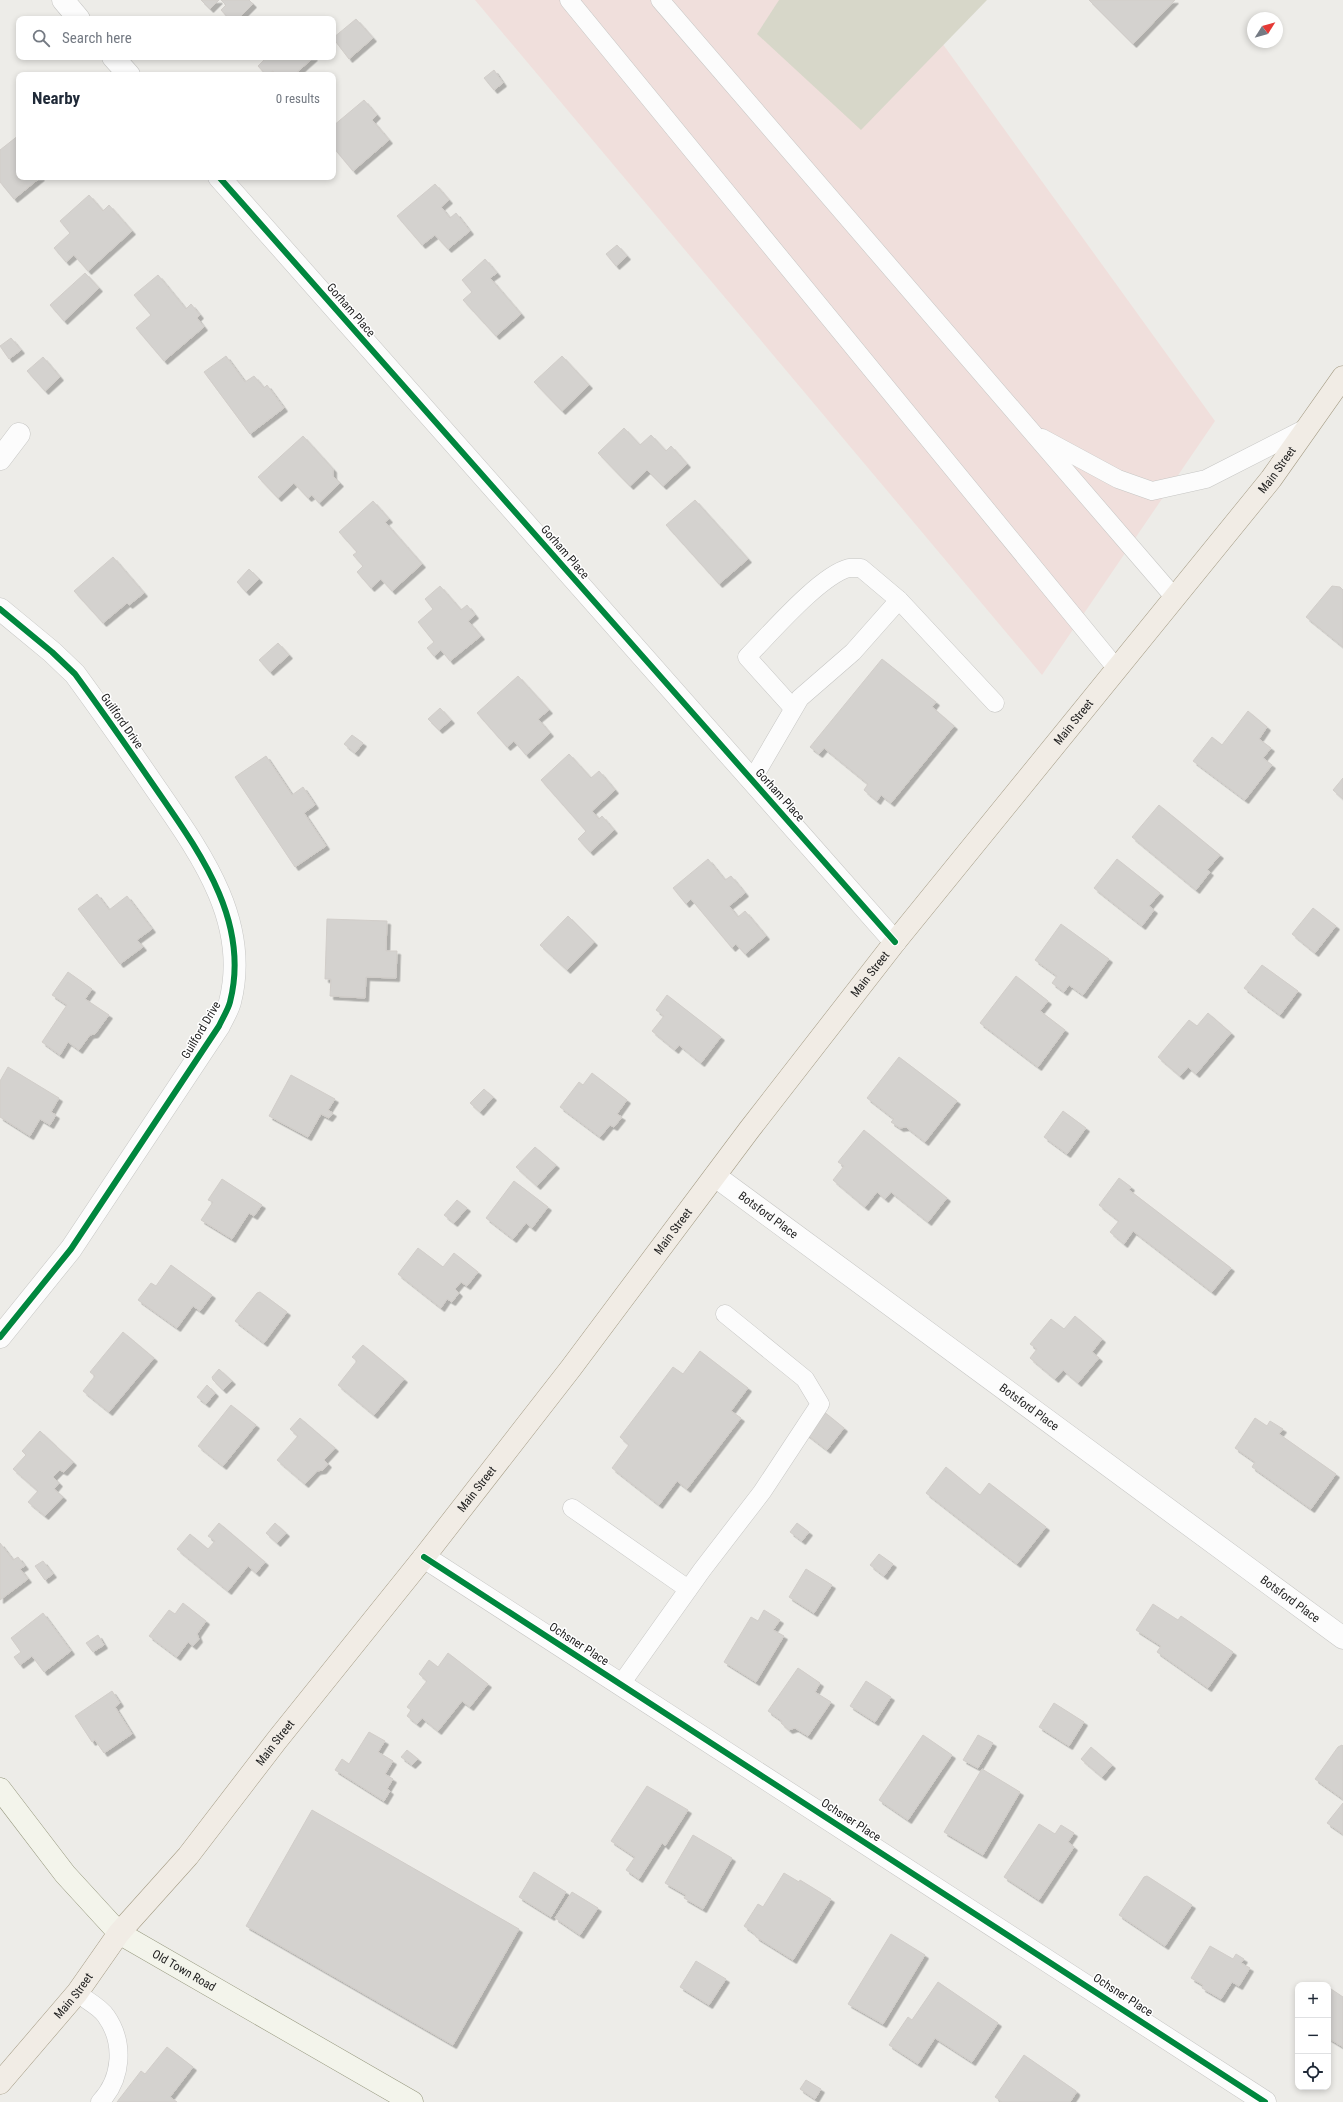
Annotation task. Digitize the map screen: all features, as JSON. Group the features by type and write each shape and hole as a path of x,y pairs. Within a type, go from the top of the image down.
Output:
{"main road":[{"name":"Main Street","path":"0,2083 78,1993 119,1933 188,1856 277,1740 424,1557 571,1368 715,1176 895,942 1271,479 1343,376"},
{"name":"Old Town Road","path":"0,1789 65,1874 119,1933 412,2102"}],"street":[{"path":"62,0 76,16"},
{"path":"116,60 126,72"},
{"name":"Gorham Place","path":"222,180 895,942"},
{"path":"0,459 19,434"},
{"name":"Guilford Drive","path":"0,609 52,652 75,674 199,852 224,902 233,936 236,970 230,1003 219,1026 71,1248 0,1338"},
{"name":"Botsford Place","path":"715,1176 1343,1638"},
{"name":"Ochsner Place","path":"424,1557 1265,2102"}],"lane":[{"path":"568,0 1118,669"},
{"path":"660,0 1175,598"},
{"path":"1032,432 1118,480 1152,491 1206,479 1308,426"},
{"path":"793,708 747,657 811,593 829,578 848,568 861,568 899,600 995,704"},
{"path":"752,780 793,708 808,690 853,652 899,600"},
{"path":"622,1684 688,1589 762,1492 820,1404 805,1379 725,1314"},
{"path":"572,1508 688,1589"},
{"path":"78,1993 106,2015 112,2027 119,2050 118,2071 105,2097 100,2102"}],"shaded area":[{"path":"475,0 911,0 1215,421 1042,675"},
{"path":"779,0 987,0 861,130 757,34"}],"building":[{"path":"201,0 219,0 210,9"},
{"path":"221,0 249,0 253,4 241,16 226,16 221,10 226,5"},
{"path":"1089,0 1175,0 1133,44"},
{"path":"356,19 373,38 349,59 336,42 336,36"},
{"path":"264,60 311,60 297,72 263,72 258,66"},
{"path":"494,70 503,83 494,90 484,78"},
{"path":"364,100 377,115 372,120 389,140 353,171 336,151 336,123"},
{"path":"16,137 16,180 37,180 14,199 0,182 0,150"},
{"path":"435,184 449,200 441,207 450,218 456,213 470,231 448,249 435,235 422,245 397,216"},
{"path":"89,195 103,211 109,205 132,231 88,271 74,255 66,262 54,248 70,233 60,221"},
{"path":"617,245 627,256 616,266 606,254"},
{"path":"485,259 497,273 490,278 521,314 496,336 463,300 472,292 462,280"},
{"path":"85,273 99,288 64,321 50,305"},
{"path":"158,275 186,309 191,304 200,315 197,318 204,327 164,361 136,328 151,315 134,295"},
{"path":"11,338 21,350 9,359 0,346"},
{"path":"226,356 245,382 254,376 264,388 267,385 284,408 250,434 204,372"},
{"path":"562,356 589,385 562,411 534,382"},
{"path":"43,357 60,377 45,391 27,371"},
{"path":"624,428 640,445 651,435 666,451 671,446 687,464 663,486 647,470 630,486 598,453"},
{"path":"303,436 333,469 333,476 340,483 319,503 312,495 308,498 294,483 278,498 258,477"},
{"path":"695,500 748,559 719,584 666,525"},
{"path":"373,501 389,519 385,522 422,564 392,591 381,579 371,588 357,572 363,566 353,555 357,552 339,532"},
{"path":"113,557 144,593 129,605 127,603 103,623 74,591"},
{"path":"249,569 259,579 246,592 237,582"},
{"path":"440,586 461,610 467,605 475,615 468,621 481,636 450,661 441,650 434,656 427,648 434,642 418,622 433,609 425,599"},
{"path":"1332,586 1340,587 1343,590 1343,647 1306,617"},
{"path":"278,643 289,655 270,672 259,660"},
{"path":"882,659 936,702 932,707 954,726 891,803 881,795 877,801 864,790 868,784 824,748 819,754 810,747"},
{"path":"518,676 549,710 538,719 550,733 526,755 514,741 507,747 477,713"},
{"path":"440,708 451,720 439,730 428,719"},
{"path":"1248,711 1267,727 1259,739 1271,748 1263,758 1272,765 1245,800 1193,761 1212,737 1222,745"},
{"path":"352,735 363,743 355,753 344,744"},
{"path":"569,754 591,778 599,771 615,790 592,811 599,819 602,816 614,830 590,852 578,839 586,831 541,780"},
{"path":"266,756 292,795 303,787 315,805 304,813 326,846 295,867 235,777"},
{"path":"1343,778 1343,799 1333,790"},
{"path":"1159,805 1220,855 1207,870 1210,872 1196,890 1132,837"},
{"path":"708,859 725,880 731,876 745,893 729,906 738,917 745,911 766,936 745,954 736,944 732,948 691,899 686,904 673,888"},
{"path":"1117,859 1160,893 1149,906 1154,910 1142,926 1094,888"},
{"path":"97,894 109,910 127,896 152,929 137,940 143,947 120,964 78,909"},
{"path":"1313,908 1336,926 1315,953 1292,934"},
{"path":"568,916 594,942 567,970 540,945"},
{"path":"327,919 387,921 386,951 397,951 396,978 366,977 365,998 330,996 331,979 325,979"},
{"path":"1061,924 1109,959 1083,995 1069,985 1064,992 1052,983 1057,976 1035,960"},
{"path":"1262,965 1298,991 1280,1015 1244,988"},
{"path":"68,972 92,989 85,999 109,1015 95,1034 90,1035 79,1050 68,1042 60,1055 42,1042 67,1005 52,995"},
{"path":"1016,976 1048,1001 1040,1011 1065,1030 1038,1067 980,1023"},
{"path":"667,995 721,1037 701,1063 679,1045 675,1050 652,1031 664,1016 656,1010"},
{"path":"1208,1013 1231,1033 1196,1074 1188,1067 1180,1076 1158,1057 1189,1020 1197,1026"},
{"path":"899,1057 957,1101 925,1142 906,1127 900,1128 891,1122 894,1119 867,1098"},
{"path":"8,1067 59,1098 51,1112 56,1115 50,1125 40,1119 30,1136 0,1117 0,1081"},
{"path":"592,1073 627,1100 617,1114 622,1117 614,1127 610,1125 600,1137 560,1107 579,1082 583,1085"},
{"path":"291,1075 335,1099 328,1110 333,1113 329,1118 321,1114 308,1137 269,1116"},
{"path":"484,1089 493,1097 480,1112 470,1103"},
{"path":"1063,1111 1086,1128 1067,1154 1044,1137"},
{"path":"864,1130 947,1198 928,1222 891,1192 885,1199 877,1192 865,1207 833,1180 844,1166 838,1162"},
{"path":"535,1147 556,1165 537,1186 516,1167"},
{"path":"1119,1178 1131,1187 1129,1190 1231,1268 1212,1292 1133,1231 1124,1244 1110,1232 1119,1221 1099,1205"},
{"path":"222,1179 262,1205 254,1216 249,1213 232,1239 201,1220 213,1202 208,1200"},
{"path":"514,1181 548,1207 532,1228 526,1223 513,1239 486,1218"},
{"path":"457,1200 467,1208 454,1223 444,1215"},
{"path":"418,1248 443,1267 454,1253 478,1272 467,1286 461,1282 455,1289 459,1293 452,1302 447,1299 441,1308 398,1274"},
{"path":"171,1265 212,1295 200,1311 193,1306 177,1328 138,1300 151,1283 156,1286"},
{"path":"260,1292 287,1312 264,1343 235,1321 257,1293"},
{"path":"1075,1316 1102,1339 1092,1352 1099,1358 1078,1383 1063,1370 1055,1379 1030,1358 1037,1349 1030,1344 1051,1319 1064,1329"},
{"path":"123,1332 154,1358 109,1412 83,1391 95,1376 90,1372"},
{"path":"363,1345 404,1379 374,1415 338,1385 357,1361 352,1357"},
{"path":"700,1351 748,1388 731,1411 741,1418 687,1489 677,1481 659,1505 612,1468 629,1445 620,1437 673,1367 683,1374"},
{"path":"219,1369 232,1381 223,1390 212,1377"},
{"path":"207,1385 215,1393 206,1404 197,1397"},
{"path":"231,1405 256,1425 223,1466 198,1446"},
{"path":"823,1411 844,1428 827,1450 805,1433"},
{"path":"300,1418 335,1448 324,1460 328,1464 323,1470 317,1471 305,1484 277,1460 298,1436 290,1429"},
{"path":"1255,1418 1267,1426 1270,1421 1283,1429 1279,1434 1336,1474 1311,1509 1252,1467 1255,1462 1235,1448"},
{"path":"40,1431 73,1462 64,1472 60,1470 53,1477 59,1483 54,1489 63,1497 45,1516 28,1502 38,1491 13,1469 26,1455 22,1451"},
{"path":"946,1467 980,1495 989,1483 1046,1527 1017,1564 926,1493"},
{"path":"219,1523 265,1562 256,1573 248,1566 228,1591 177,1549 190,1534 208,1549 215,1541 208,1536"},
{"path":"275,1523 286,1533 277,1543 266,1533"},
{"path":"797,1523 809,1532 802,1541 790,1532"},
{"path":"0,1543 13,1560 18,1557 25,1566 20,1569 28,1579 0,1600"},
{"path":"879,1554 893,1564 884,1576 870,1565"},
{"path":"43,1561 53,1574 45,1580 35,1566"},
{"path":"806,1569 832,1585 814,1613 789,1597"},
{"path":"183,1603 206,1621 197,1634 199,1639 193,1646 188,1642 177,1657 149,1636 169,1610 175,1614"},
{"path":"1153,1604 1178,1620 1181,1616 1233,1652 1208,1688 1157,1652 1161,1646 1136,1630"},
{"path":"764,1610 780,1620 773,1630 784,1636 756,1682 724,1662 751,1617 758,1621"},
{"path":"43,1613 71,1651 44,1672 32,1656 20,1665 14,1657 21,1652 11,1638"},
{"path":"98,1635 104,1645 93,1652 86,1643"},
{"path":"448,1653 488,1684 470,1707 462,1701 438,1731 422,1718 417,1724 407,1716 411,1710 407,1707 427,1681 419,1674 429,1660 438,1667"},
{"path":"798,1668 820,1683 815,1692 831,1702 808,1736 795,1728 789,1730 781,1723 782,1721 768,1711"},
{"path":"866,1681 891,1697 875,1722 850,1706"},
{"path":"112,1691 120,1703 115,1707 132,1734 104,1753 95,1740 92,1742 75,1716"},
{"path":"1054,1703 1084,1722 1069,1746 1039,1727"},
{"path":"369,1732 385,1741 378,1752 393,1761 385,1774 393,1779 387,1789 390,1791 384,1801 335,1770 342,1759 349,1764"},
{"path":"923,1735 952,1755 908,1820 879,1800"},
{"path":"978,1735 993,1743 978,1768 963,1760"},
{"path":"1342,1745 1343,1799 1315,1779 1338,1747"},
{"path":"1091,1747 1112,1765 1102,1777 1081,1759"},
{"path":"407,1750 418,1759 412,1765 401,1757"},
{"path":"982,1769 1020,1792 983,1855 944,1832"},
{"path":"647,1786 688,1810 665,1846 662,1843 639,1879 626,1870 635,1857 611,1841"},
{"path":"1343,1803 1343,1834 1327,1823"},
{"path":"312,1810 519,1929 453,2045 246,1926"},
{"path":"1039,1824 1055,1834 1061,1825 1074,1833 1068,1842 1074,1847 1039,1900 1004,1877"},
{"path":"693,1835 732,1858 703,1909 684,1898 686,1895 665,1883"},
{"path":"534,1872 566,1892 551,1917 519,1897"},
{"path":"784,1873 799,1882 800,1880 831,1899 793,1960 756,1937 755,1934 744,1926 758,1904 763,1907"},
{"path":"1147,1876 1192,1905 1165,1946 1119,1915 1144,1877"},
{"path":"572,1892 598,1908 580,1935 555,1918"},
{"path":"891,1934 925,1955 883,2024 848,2004"},
{"path":"1210,1946 1233,1959 1236,1954 1244,1959 1241,1963 1250,1968 1239,1986 1232,1982 1221,1999 1202,1988 1203,1985 1191,1978"},
{"path":"696,1961 726,1979 709,2005 680,1987"},
{"path":"938,1982 998,2023 972,2062 935,2038 918,2064 889,2045 908,2017 912,2020"},
{"path":"1331,1989 1343,1997 1343,2047 1331,2040"},
{"path":"167,2047 193,2067 170,2097 177,2102 117,2102 141,2071 145,2074"},
{"path":"1024,2055 1076,2091 1070,2102 1002,2102 995,2097"},
{"path":"806,2080 821,2089 815,2099 800,2089"}],"cycle path":[{"path":"222,180 895,942"},
{"path":"0,609 52,652 75,674 171,810 203,861 227,914 233,943 235,972 230,1002 219,1026 71,1249 0,1337"},
{"path":"424,1557 1265,2102"}]}
